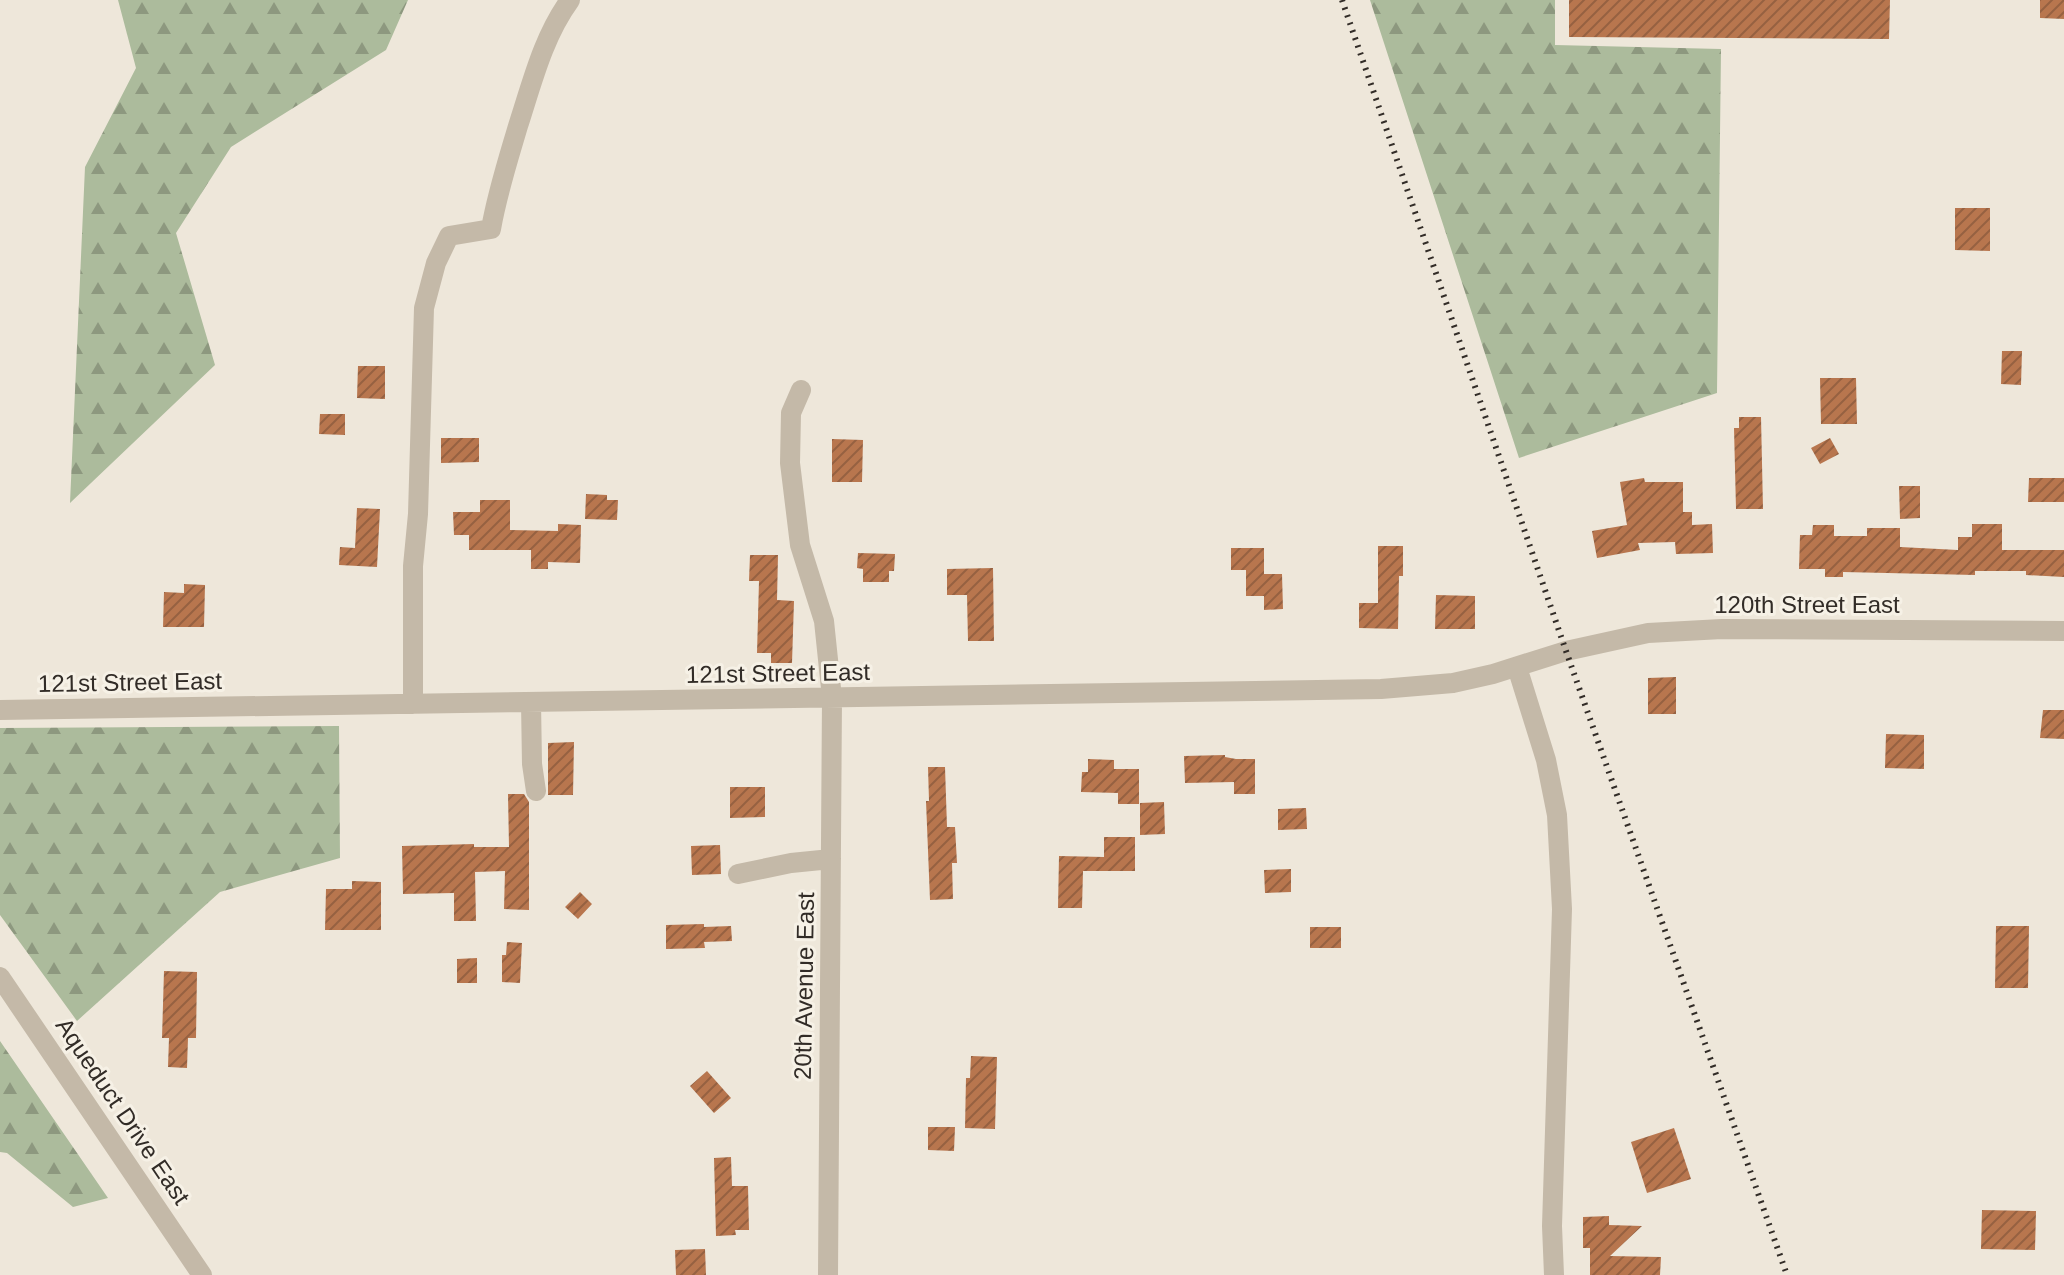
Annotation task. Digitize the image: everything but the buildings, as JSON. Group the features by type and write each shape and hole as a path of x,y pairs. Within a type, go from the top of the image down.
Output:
{"street":[{"path":"413,704 413,566 418,514 424,308 436,263 449,236 491,229 497,198 533,79 553,27 570,0"},
{"name":"20th Avenue East","path":"801,390 791,413 790,463 800,545 824,621 832,698 828,1275"},
{"name":"120th Street East","path":"1553,655 1648,633 1722,629 2064,631"},
{"name":"121st Street East","path":"0,710 1381,689 1453,683 1553,655"},
{"path":"1517,667 1546,760 1558,831 1562,909 1552,1226 1554,1275"},
{"path":"531,702 532,764 536,791"},
{"path":"738,874 791,863 831,859"},
{"name":"Aqueduct Drive East","path":"0,977 202,1275"}],"green space":[{"path":"118,0 408,0 386,50 231,147 176,233 215,365 70,503 85,167 136,68"},
{"path":"1370,0 1555,0 1555,45 1721,49 1717,393 1519,458"},
{"path":"339,726 340,858 220,892 77,1021 0,915 0,728"},
{"path":"0,1041 108,1198 73,1207 7,1153 0,1152"}],"railway":[{"path":"1342,0 1566,651 1787,1275"}]}
